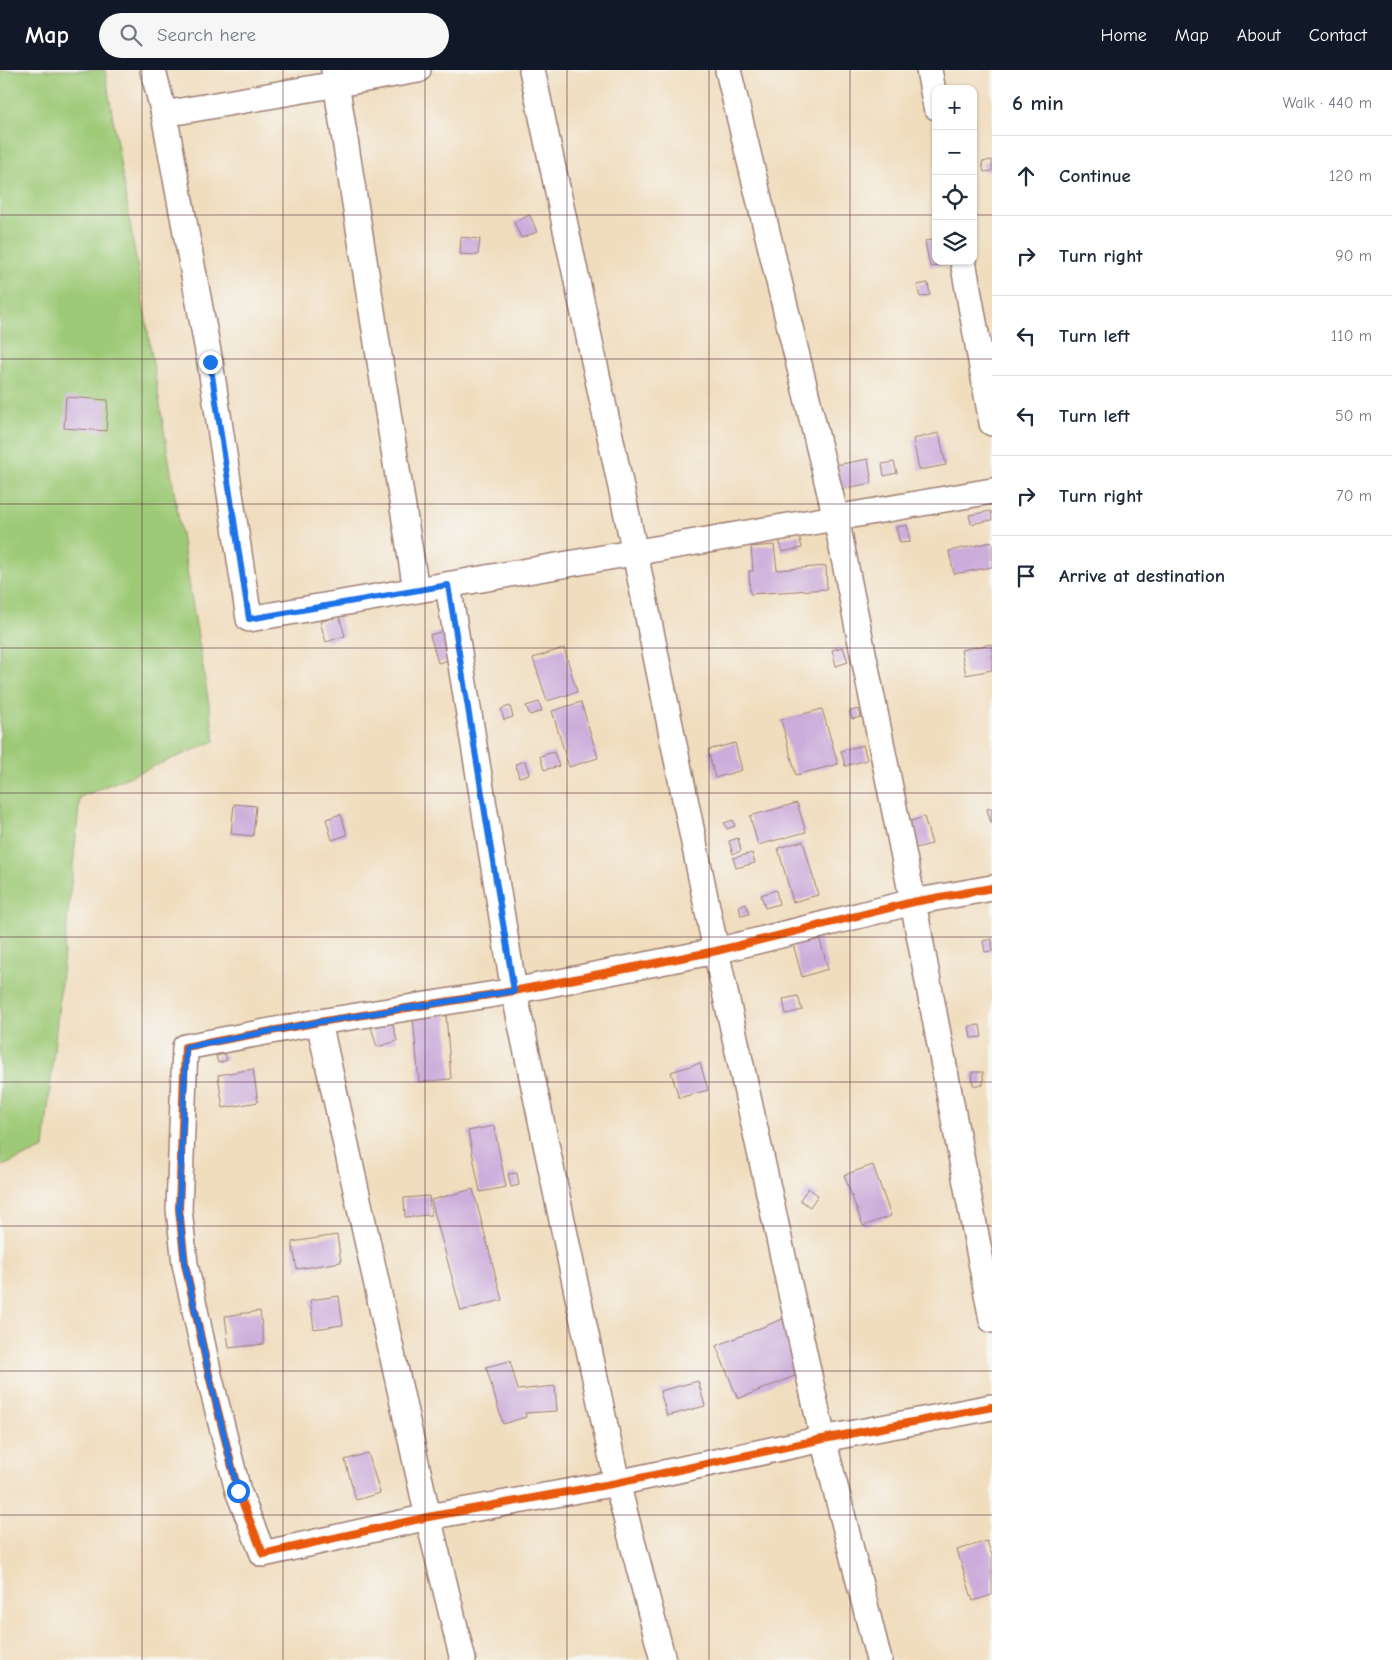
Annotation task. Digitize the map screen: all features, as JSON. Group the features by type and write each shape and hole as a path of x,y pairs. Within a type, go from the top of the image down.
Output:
{"street":[{"path":"153,70 164,114 210,362 249,619 992,491"},
{"path":"164,114 335,77 418,70"},
{"path":"532,70 635,553 716,951 823,1439 879,1660"},
{"path":"728,70 836,518 913,902 992,1320"},
{"path":"929,70 932,85"},
{"path":"335,77 416,590"},
{"path":"964,265 992,423"},
{"path":"448,585 514,991 617,1483 663,1660"},
{"path":"992,888 913,902 716,951 514,991 319,1022 186,1047 179,1209 185,1264 209,1375 238,1491 263,1554 428,1517 617,1483 823,1439 992,1407"},
{"path":"319,1022 428,1517 463,1660"}],"green space":[{"path":"0,70 105,70 215,741 80,797 44,1148 0,1167"}],"building":[{"path":"992,160 992,171 984,172 982,162"},
{"path":"530,215 537,232 521,238 514,222"},
{"path":"461,237 480,239 478,255 460,254"},
{"path":"932,240 932,265 940,265 930,267 925,241"},
{"path":"928,283 930,295 920,297 917,285"},
{"path":"66,397 108,400 106,431 64,428"},
{"path":"939,433 946,465 919,470 913,439"},
{"path":"868,459 872,483 841,489 836,465"},
{"path":"894,462 897,473 884,476 882,464"},
{"path":"991,511 992,520 971,524 969,515"},
{"path":"907,525 910,542 900,543 896,527"},
{"path":"799,535 802,548 782,552 779,539"},
{"path":"992,542 992,567 954,574 949,551"},
{"path":"774,545 777,570 826,566 827,589 750,594 749,571 753,571 751,547"},
{"path":"339,616 345,636 326,642 320,622"},
{"path":"456,627 465,655 438,663 430,635"},
{"path":"992,644 992,670 966,675 961,650"},
{"path":"843,647 848,662 836,666 832,650"},
{"path":"564,648 577,692 547,701 533,658"},
{"path":"539,702 542,711 530,715 526,706"},
{"path":"581,702 598,758 569,767 552,711"},
{"path":"510,706 513,717 504,720 501,709"},
{"path":"822,709 838,764 796,775 781,720"},
{"path":"859,709 861,717 852,719 850,711"},
{"path":"735,743 742,770 715,778 708,750"},
{"path":"863,745 867,760 845,766 841,751"},
{"path":"554,752 559,766 544,770 540,756"},
{"path":"525,761 529,774 519,777 515,764"},
{"path":"797,803 806,832 758,845 750,816"},
{"path":"234,804 256,806 253,836 231,834"},
{"path":"992,808 992,823 991,823 987,809"},
{"path":"341,814 347,835 332,840 326,819"},
{"path":"924,817 932,844 915,848 908,822"},
{"path":"733,820 735,826 727,829 724,823"},
{"path":"738,838 741,851 733,854 729,841"},
{"path":"803,841 818,895 793,902 778,848"},
{"path":"752,853 755,863 736,868 733,858"},
{"path":"776,890 779,904 765,908 761,895"},
{"path":"746,904 749,914 741,916 739,906"},
{"path":"818,933 828,969 802,977 792,940"},
{"path":"992,939 992,951 985,952 983,941"},
{"path":"798,996 802,1010 786,1014 783,999"},
{"path":"446,1014 451,1079 419,1082 413,1017"},
{"path":"392,1021 397,1041 377,1047 371,1027"},
{"path":"980,1025 982,1037 971,1038 969,1026"},
{"path":"225,1054 227,1060 218,1063 216,1056"},
{"path":"700,1063 708,1090 679,1098 671,1072"},
{"path":"253,1069 258,1102 223,1108 218,1075"},
{"path":"972,1072 983,1072 983,1085 973,1085"},
{"path":"494,1126 506,1187 480,1192 468,1131"},
{"path":"873,1165 891,1216 863,1226 844,1175"},
{"path":"517,1173 519,1185 511,1187 508,1174"},
{"path":"808,1188 818,1195 810,1207 800,1200"},
{"path":"473,1189 502,1300 461,1311 431,1200"},
{"path":"429,1196 431,1215 405,1217 404,1198"},
{"path":"337,1235 341,1262 297,1269 292,1242"},
{"path":"339,1296 343,1325 314,1329 310,1300"},
{"path":"260,1311 264,1344 229,1348 225,1316"},
{"path":"785,1318 807,1371 738,1399 716,1346"},
{"path":"510,1361 518,1390 555,1386 557,1411 525,1413 526,1417 503,1424 486,1367"},
{"path":"698,1381 705,1406 667,1416 660,1391"},
{"path":"368,1453 380,1493 356,1500 345,1460"},
{"path":"987,1541 992,1556 992,1595 973,1601 957,1550"}],"cycle path":[{"path":"992,888 913,902 716,951 514,991 319,1022 185,1047 179,1209 185,1264 209,1375 238,1491 263,1554 428,1517 617,1483 823,1439 992,1407"}],"route":[{"path":"210,362 249,619 448,585 514,991 319,1022 186,1047 179,1209 185,1264 209,1375 238,1491"}]}
